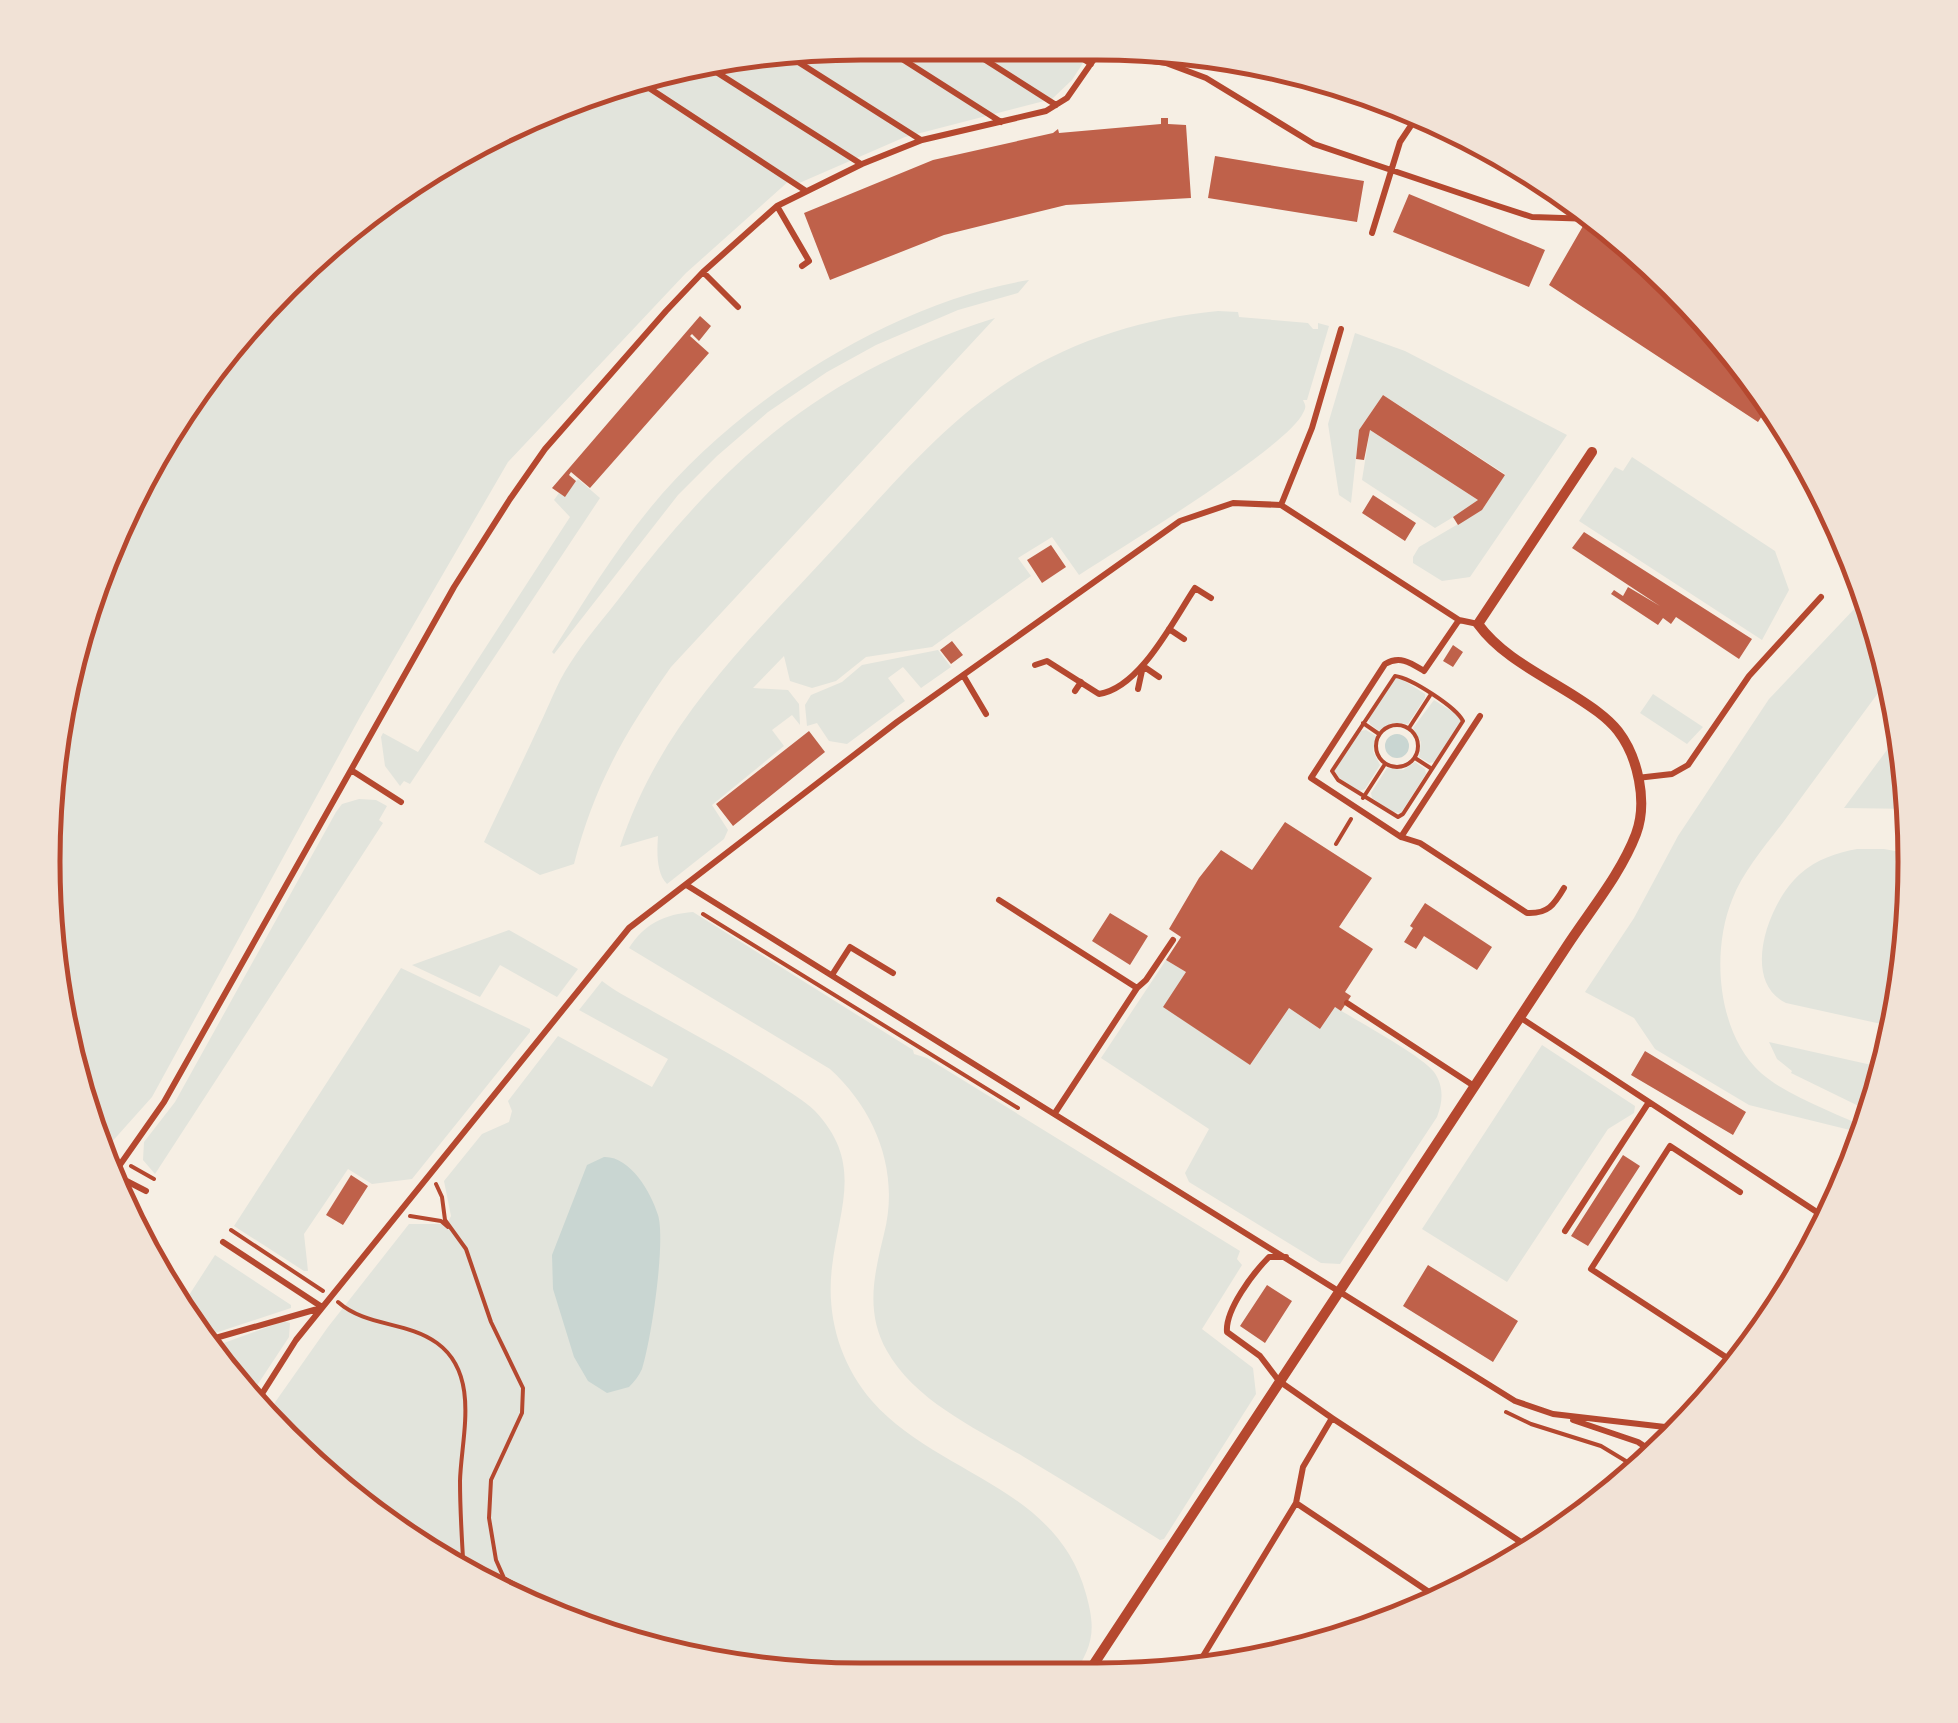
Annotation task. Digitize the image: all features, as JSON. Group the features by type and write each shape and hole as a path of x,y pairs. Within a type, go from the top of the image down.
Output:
{"street":[{"path":"1094,1663 1624,858 1636,833 1641,813 1637,778 1616,728 1490,640 1478,624 1592,452"}],"lane":[{"path":"904,60 1002,123"},
{"path":"986,60 1056,106"},
{"path":"1085,60 1092,64"},
{"path":"120,1164 164,1102 454,588 533,465 702,272 776,206 922,140 1002,123 1056,106 1067,98 1095,60"},
{"path":"800,63 922,140"},
{"path":"1161,63 1206,78 1314,144 1532,216 1574,219"},
{"path":"717,73 862,164"},
{"path":"650,88 806,191"},
{"path":"1372,233 1400,142 1411,125"},
{"path":"776,206 809,261 802,266"},
{"path":"702,272 738,307"},
{"path":"1281,505 1312,428 1341,329"},
{"path":"262,1393 296,1340 622,934 963,675 1180,521 1233,503 1281,505 1459,620 1478,624"},
{"path":"1034,665 1047,661 1099,694 1112,692 1143,666 1195,588 1211,598"},
{"path":"1637,778 1672,774 1688,764 1749,676 1821,597"},
{"path":"1459,620 1424,671 1407,660 1394,658 1385,664 1311,778 1526,913 1541,914 1553,906 1564,888"},
{"path":"1168,628 1184,638"},
{"path":"1143,666 1159,677"},
{"path":"1138,689 1143,666"},
{"path":"963,675 986,714"},
{"path":"1076,692 1081,682"},
{"path":"1401,837 1480,716"},
{"path":"351,770 401,802"},
{"path":"688,886 1500,1392 1527,1407 1598,1426 1644,1446"},
{"path":"1000,900 1137,988"},
{"path":"1055,1114 1173,940"},
{"path":"832,976 850,947 892,973"},
{"path":"1347,1003 1474,1086"},
{"path":"1520,1017 1817,1212"},
{"path":"1564,1231 1649,1102"},
{"path":"1725,1357 1591,1268 1670,1146 1740,1192"},
{"path":"128,1182 146,1190"},
{"path":"223,1242 323,1308"},
{"path":"1288,1257 1269,1257 1261,1265 1226,1320 1232,1338 1260,1356 1279,1380 1332,1418 1520,1542"},
{"path":"217,1337 323,1308"},
{"path":"1552,1414 1664,1427"},
{"path":"1204,1656 1296,1503 1303,1467 1332,1418"},
{"path":"1296,1503 1427,1591"}],"path":[{"path":"1392,678 1401,676 1431,694 1461,714 1462,724"},
{"path":"1409,728 1431,694"},
{"path":"1363,723 1379,734"},
{"path":"1390,726 1409,728 1418,738 1415,758 1398,768 1386,764 1377,754 1379,734 1390,726"},
{"path":"1415,758 1433,769"},
{"path":"1333,768 1332,774 1338,780"},
{"path":"1391,814 1403,814"},
{"path":"122,1161 154,1179"},
{"path":"428,1178 437,1186 445,1220 466,1249 492,1322 523,1388 522,1413 491,1480 490,1518 496,1560 510,1581"},
{"path":"401,1211 452,1229"},
{"path":"231,1230 355,1316 430,1338 450,1356 464,1389 467,1424 460,1459 463,1557"}],"shaded area":[{"path":"1085,60 1072,80 1052,99 905,137 797,184 790,180 686,273 508,462 360,717 152,1097 112,1142 87,1069 67,966 60,862 67,757 87,654 121,555 167,461 195,416 259,333 333,259 416,195 507,143 604,103 705,75 809,62"},
{"path":"1029,280 1018,293 958,310 876,345 768,412 678,495 552,652 651,507 727,430 773,394 821,362 924,310"},
{"path":"1218,311 1238,312 1239,317 1308,323 1313,329 1318,329 1318,323 1329,326 1307,400 1303,400 1305,409 1291,429 1236,472 1079,575 1052,537 1018,558 1031,576 932,647 866,657 836,681 812,688 790,681 784,656 753,688 788,690 799,704 800,725 792,715 772,730 784,746 712,805 728,830 724,839 667,884 659,868 658,836 620,847 659,760 710,685 897,480 962,416 1011,380 1084,342 1137,325"},
{"path":"995,318 671,667 613,761 591,809 574,864 540,875 484,842 569,665 663,543 703,498 786,423 831,392 935,339"},
{"path":"1355,333 1405,351 1567,435 1470,577 1442,581 1413,563 1413,557 1419,547 1482,510 1505,474 1383,395 1359,430 1351,503 1339,495 1328,424"},
{"path":"1370,430 1478,500 1435,528 1362,480"},
{"path":"1632,457 1775,551 1789,590 1762,640 1579,521 1615,467 1623,471"},
{"path":"578,479 600,498 410,784 404,781 400,786 385,766 383,733 418,752 570,517 554,500 559,493 564,496"},
{"path":"1856,607 1880,691 1743,878 1725,921 1720,967 1727,1014 1746,1056 1785,1090 1854,1123 1851,1130 1749,1105 1655,1049 1634,1018 1585,992 1634,918 1678,836 1769,699"},
{"path":"938,650 951,667 921,688 903,667 888,678 905,701 847,744 829,741 817,723 807,726 805,705 811,695 842,682 862,665"},
{"path":"1394,678 1425,694 1425,698 1408,724 1392,723 1379,731 1368,718"},
{"path":"1653,694 1703,727 1687,744 1640,713"},
{"path":"1434,700 1456,714 1461,722 1435,762 1429,763 1419,757 1421,742 1413,728"},
{"path":"1360,731 1376,736 1373,751 1380,765 1365,789 1359,791 1334,770"},
{"path":"1392,734 1402,734 1409,746 1402,758 1392,758 1385,751 1385,741"},
{"path":"1889,747 1896,809 1844,808"},
{"path":"1415,762 1426,774 1401,813 1392,812 1372,798 1371,793 1387,768 1403,770"},
{"path":"376,800 387,806 379,820 383,823 155,1174 143,1160 144,1142 175,1102 336,812 342,804"},
{"path":"1857,849 1898,851 1896,914 1882,1024 1786,1003 1772,992 1764,977 1764,940 1779,902 1800,874 1834,855"},
{"path":"693,912 914,1054 927,1058 1240,1251 1237,1259 1242,1265 1202,1329 1253,1368 1256,1394 1164,1539 948,1412 899,1369 880,1336 874,1308 889,1188 872,1123 830,1069 629,948 656,922"},
{"path":"509,930 578,969 557,997 500,965 480,997 412,965"},
{"path":"1166,960 1186,972 1164,1007 1249,1064 1289,1008 1320,1029 1335,1007 1416,1057 1437,1077 1442,1094 1437,1117 1340,1264 1321,1263 1189,1182 1185,1173 1209,1129 1101,1058"},
{"path":"401,968 530,1032 412,1179 372,1184 348,1169 304,1234 308,1271 304,1271 234,1226"},
{"path":"602,981 778,1084 811,1107 830,1130 844,1167 845,1186 832,1267 831,1303 838,1338 851,1371 872,1401 899,1426 1023,1505 1049,1529 1071,1558 1086,1594 1092,1630 1081,1663 809,1661 705,1648 654,1636 555,1602 461,1556 374,1497 333,1464 273,1405 409,1224 447,1224 451,1216 444,1181 482,1134 509,1122 512,1111 508,1101 558,1036 652,1087 668,1059 579,1010"},
{"path":"1769,1042 1872,1065 1859,1106 1791,1073 1777,1059"},
{"path":"1542,1045 1635,1106 1634,1113 1608,1129 1507,1282 1422,1229"},
{"path":"604,1157 622,1162 638,1177 655,1206 660,1228 656,1292 642,1369 629,1387 607,1393 588,1381 574,1357 553,1289 552,1255 587,1165"},
{"path":"215,1255 291,1308 214,1333 188,1296"},
{"path":"284,1321 290,1323 289,1337 256,1387 222,1344"}],"building":[{"path":"1161,118 1168,118 1168,124 1186,125 1191,198 1066,205 944,235 830,280 804,213 933,160 1058,129 1059,133 1161,124"},
{"path":"1215,156 1364,181 1357,222 1208,198"},
{"path":"1409,194 1545,250 1529,287 1393,232"},
{"path":"1583,226 1625,259 1699,333 1762,415 1758,422 1549,285"},
{"path":"700,316 711,326 699,341 690,336 709,353 590,488 571,472 569,475 576,481 565,497 552,488"},
{"path":"1383,395 1505,475 1482,510 1458,525 1453,517 1478,500 1370,430 1364,460 1356,459 1359,430"},
{"path":"1373,495 1416,523 1405,541 1362,513"},
{"path":"1584,532 1752,639 1739,659 1676,617 1671,624 1663,618 1658,625 1611,594 1614,590 1623,596 1628,587 1660,606 1572,548"},
{"path":"1051,545 1066,567 1042,583 1027,560"},
{"path":"952,641 963,655 951,664 940,650"},
{"path":"1453,645 1463,652 1453,667 1443,661"},
{"path":"809,731 825,752 733,826 716,804"},
{"path":"1285,822 1372,878 1339,927 1373,949 1345,992 1351,996 1341,1011 1335,1007 1320,1029 1289,1008 1250,1065 1163,1007 1186,972 1166,960 1181,937 1169,929 1221,850 1252,870"},
{"path":"1425,903 1492,947 1477,970 1424,936 1416,949 1404,942"},
{"path":"1110,913 1148,936 1130,965 1092,941"},
{"path":"1645,1051 1746,1112 1733,1135 1631,1075"},
{"path":"1623,1155 1640,1166 1588,1246 1571,1236"},
{"path":"351,1175 368,1186 343,1225 326,1215"},
{"path":"1428,1265 1518,1321 1493,1362 1403,1306"},
{"path":"1267,1285 1292,1301 1265,1343 1240,1326"}]}
